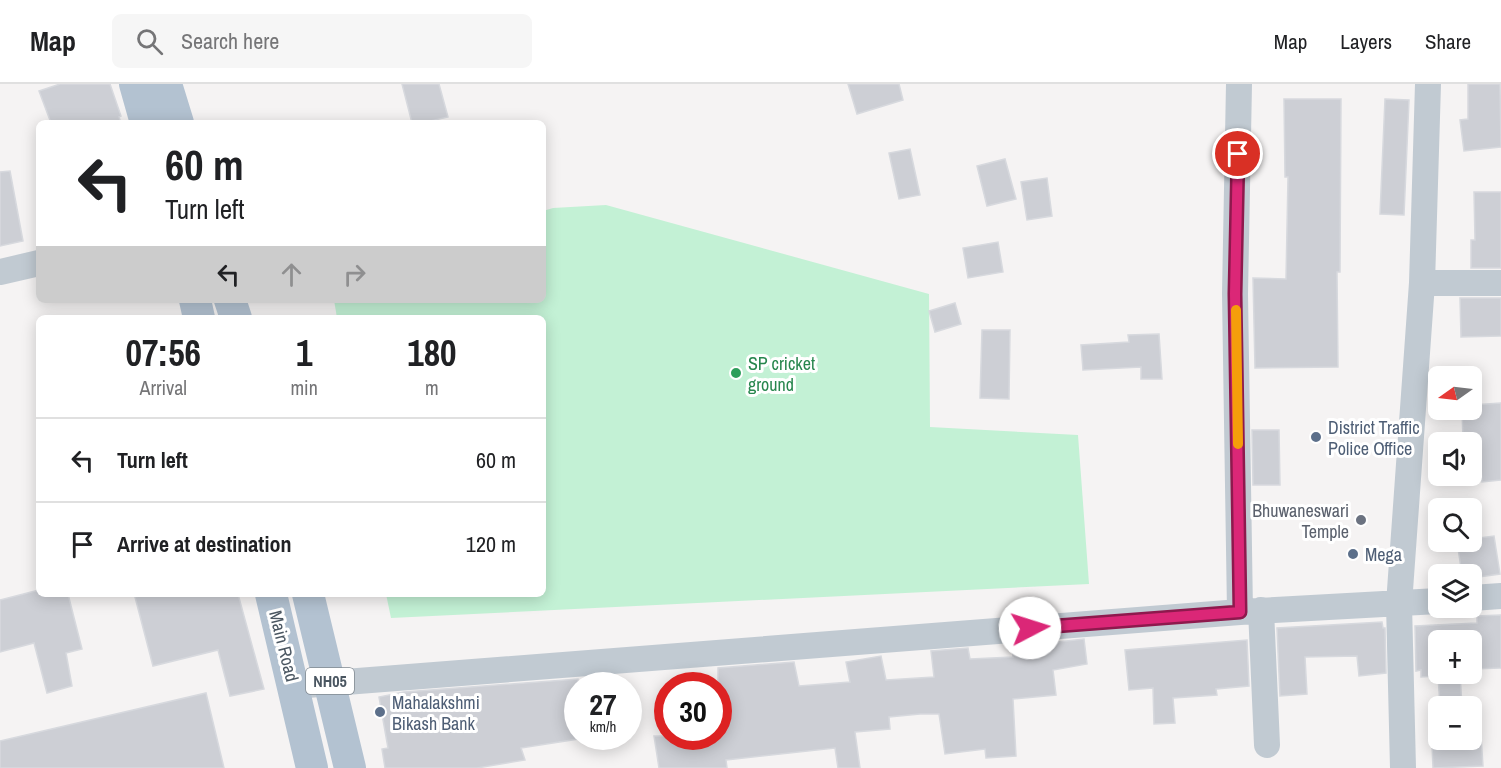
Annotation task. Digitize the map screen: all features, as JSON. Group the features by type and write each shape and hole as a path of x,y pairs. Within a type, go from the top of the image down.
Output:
{"main road":[{"path":"135,84 145,120"},
{"path":"166,84 177,120"},
{"name":"Main Road","path":"272,597 312,768"},
{"name":"Main Road","path":"309,597 350,768"}],"street":[{"path":"1239,84 1235,294 1251,611 1267,745"},
{"path":"1403,768 1399,604 1422,284 1428,84"},
{"path":"0,272 36,263"},
{"path":"1422,284 1501,283"},
{"path":"1482,597 1501,596"},
{"path":"294,686 1251,611 1428,602"}],"green space":[{"name":"SP cricket ground","path":"606,205 929,294 930,427 1078,435 1089,584 391,618 387,597 546,597 546,315 336,315 334,303 546,303 546,210"}],"building":[{"path":"60,84 110,84 121,116 120,120 50,120 39,91"},
{"path":"402,84 439,84 448,117 435,120 411,120"},
{"path":"848,84 899,84 903,100 857,114"},
{"path":"1468,84 1500,84 1501,147 1464,151 1460,120 1468,119"},
{"path":"1284,99 1341,99 1340,272 1337,272 1338,367 1255,368 1253,278 1286,279 1288,177 1285,177"},
{"path":"1385,99 1409,100 1404,215 1380,214"},
{"path":"910,149 920,195 899,199 889,153"},
{"path":"1005,159 1016,199 987,206 977,166"},
{"path":"10,171 23,241 0,246 0,172"},
{"path":"1047,178 1052,216 1027,220 1021,182"},
{"path":"1474,192 1501,192 1501,268 1471,268 1471,240 1475,240"},
{"path":"998,242 1003,272 968,278 963,248"},
{"path":"1460,298 1501,298 1501,336 1461,337"},
{"path":"955,303 961,324 935,332 929,311"},
{"path":"982,330 1010,330 1009,399 980,398"},
{"path":"1159,334 1162,379 1141,379 1141,367 1083,370 1081,345 1129,342 1128,335"},
{"path":"1501,403 1501,480 1482,482 1482,432 1463,432 1462,420 1482,420 1482,404"},
{"path":"1252,430 1279,430 1280,485 1253,485"},
{"path":"1494,536 1500,574 1482,577 1482,564 1460,564 1459,552 1482,552 1482,538"},
{"path":"36,591 36,597 69,597 82,649 66,653 72,686 47,693 34,643 0,652 0,600"},
{"path":"135,597 239,597 264,689 230,696 218,650 153,666"},
{"path":"1501,615 1501,668 1482,669 1482,630 1428,630 1428,677 1421,677 1421,670 1416,671 1415,626 1477,623 1477,618 1482,618 1482,616"},
{"path":"1382,622 1385,628 1386,673 1359,676 1357,656 1305,657 1307,694 1280,696 1277,628"},
{"path":"1084,639 1087,664 1053,670 1056,695 1013,699 1016,756 986,758 985,749 945,754 939,714 920,714 889,717 890,729 855,732 860,768 838,768 835,748 726,760 727,768 659,768 656,750 732,750 732,672 718,672 718,668 794,662 799,686 850,682 846,662 881,656 886,680 934,677 931,651 968,648 970,659 1013,657 1012,647"},
{"path":"1247,640 1249,686 1216,689 1217,695 1173,698 1175,723 1154,724 1153,688 1129,690 1125,650"},
{"path":"564,680 564,741 521,748 525,760 477,768 385,768 382,749 388,748 379,697 404,692"},
{"path":"1439,684 1461,684 1461,696 1439,696"},
{"path":"206,693 224,768 0,768 0,741"},
{"path":"1432,750 1482,750 1483,766 1433,768"}],"slow traffic":[{"path":"1236,310 1238,444"}],"place":[{"name":"SP cricket ground","path":"736,373"},
{"name":"District Traffic Police Office","path":"1316,437"},
{"name":"Bhuwaneswari Temple","path":"1361,520"},
{"name":"Mega","path":"1353,554"},
{"name":"Mahalakshmi Bikash Bank","path":"380,712"}],"route":[{"path":"1030,628 1240,612 1235,294 1238,154"}]}
